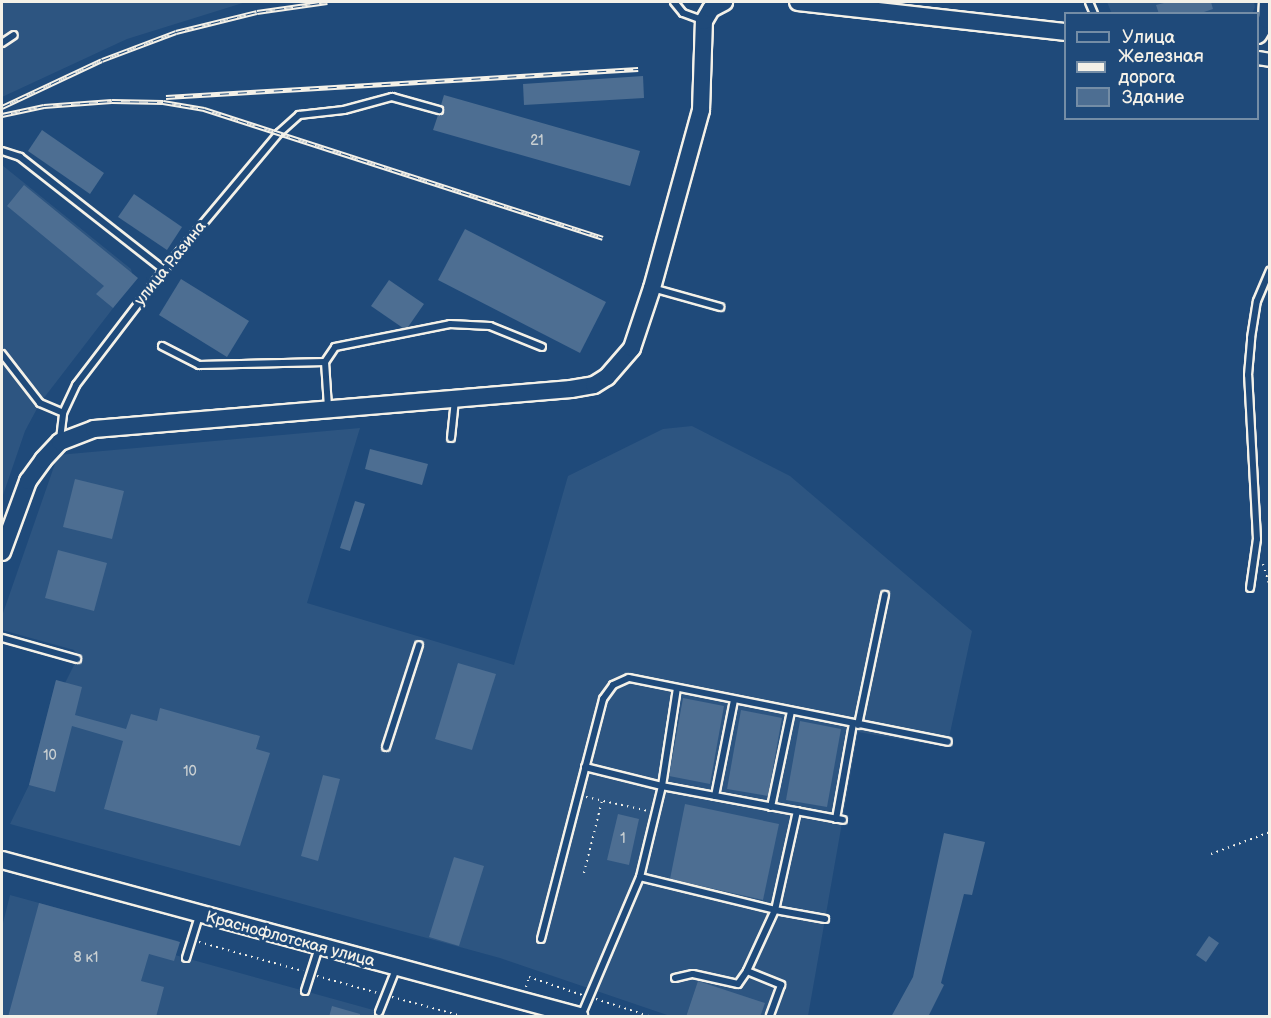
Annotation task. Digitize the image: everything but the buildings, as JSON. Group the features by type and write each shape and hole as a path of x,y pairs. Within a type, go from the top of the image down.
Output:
{"street":[{"path":"2,552 28,481 60,442 94,429 594,384 615,371 632,348 652,288 701,110 704,21 711,9 724,2"},
{"path":"798,2 1064,32"},
{"path":"1268,2 1268,23"},
{"name":"Краснофлотская улица","path":"2,860 522,1002 543,1012 580,1017"}],"lane":[{"path":"674,2 683,13 704,21"},
{"path":"2,43 14,35"},
{"name":"улица Разина","path":"60,442 63,413 76,385 164,270 279,133 299,115 344,110 392,97 439,110"},
{"path":"2,151 20,157 164,270"},
{"path":"1250,588 1257,539 1250,356 1257,301 1269,271"},
{"path":"652,288 720,308"},
{"path":"328,407 325,362 335,347 450,324 490,326 542,348"},
{"path":"162,346 199,365 325,362"},
{"path":"2,354 40,403 63,413"},
{"path":"451,438 455,398"},
{"path":"585,767 662,786 839,819 855,725 885,595"},
{"path":"2,638 77,659"},
{"path":"387,747 418,645"},
{"path":"541,939 603,699 613,685 629,678 948,742"},
{"path":"580,1017 640,878 662,786 677,688"},
{"path":"715,796 734,700"},
{"path":"771,807 791,711"},
{"path":"675,978 693,974 738,984 747,971 775,910 797,811"},
{"path":"640,878 775,910 825,919"},
{"path":"186,958 190,939 200,915"},
{"path":"304,991 320,947"},
{"path":"379,1012 396,969"},
{"path":"747,971 781,985 770,1017"}],"path":[{"path":"578,795 656,813"},
{"path":"584,873 602,801"},
{"path":"1211,854 1269,831"},
{"path":"190,939 462,1017"},
{"path":"522,1002 529,977 650,1017"}],"shaded area":[{"path":"2,2 246,2 127,39 2,97"},
{"path":"1107,2 1254,2 1255,7 1253,12 1111,12"},
{"path":"2,165 131,269 134,281 40,403 25,431 2,498"},
{"path":"692,426 790,476 972,631 947,747 858,732 808,1016 670,1016 500,958 10,824 29,785 56,680 65,683 77,659 74,650 2,630 2,616 58,455 360,428 307,603 514,665 568,476 663,429"},
{"path":"10,895 178,941 175,955 395,1016 2,1016 2,927"}],"railway":[{"path":"2,107 102,60 176,32 257,12 327,2"},
{"path":"166,97 638,69"},
{"path":"2,115 44,106 112,101 163,102 204,109 603,238"}]}
